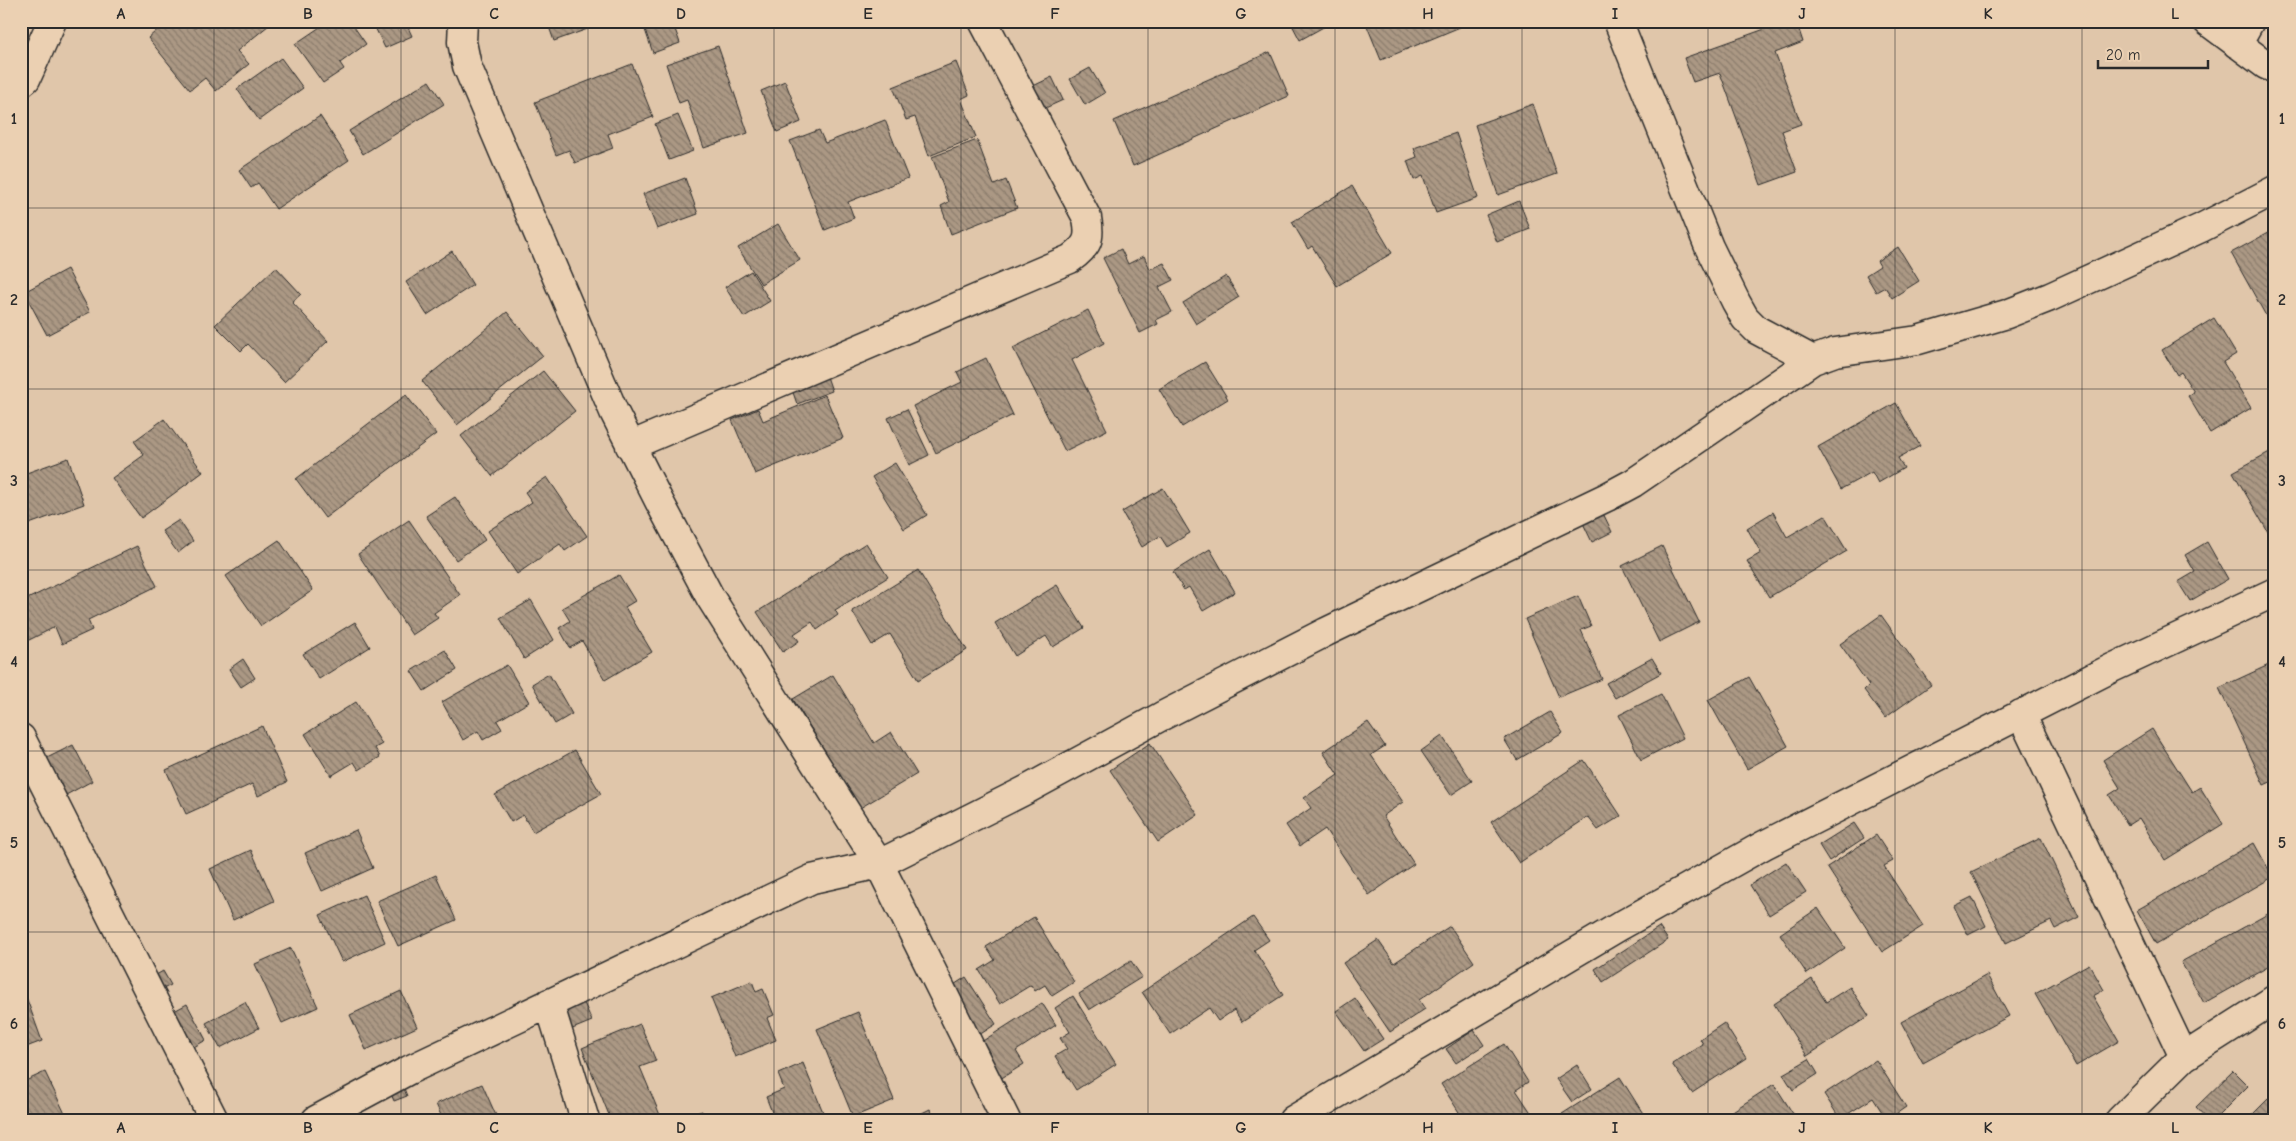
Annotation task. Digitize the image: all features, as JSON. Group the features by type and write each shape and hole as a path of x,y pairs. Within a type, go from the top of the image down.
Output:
{"street":[{"path":"21,83 26,79 52,21"},
{"path":"463,21 462,42 467,66 630,446 710,597 879,864 1006,1120"},
{"path":"630,446 1070,259 1080,251 1087,242 1090,232 1087,218 983,21"},
{"path":"1618,21 1709,247 1745,318 1757,330 1813,360"},
{"path":"2207,21 2244,33 2275,69"},
{"path":"316,1120 409,1070 812,879 879,864 1026,790 1162,716 1326,632 1633,483 1813,360 1835,352 1918,340 2007,314 2050,298 2201,228 2275,190"},
{"path":"1293,1120 1620,926 1764,845 2112,668 2275,592"},
{"path":"2021,714 2184,1057"},
{"path":"21,738 214,1120"},
{"path":"2120,1120 2184,1057 2275,999"},
{"path":"549,1004 585,1120"}],"building":[{"path":"168,21 190,21 195,28 204,21 274,21 237,51 249,64 216,91 205,78 190,90 148,38"},
{"path":"329,21 350,21 366,44 340,63 344,69 323,83 295,44"},
{"path":"372,21 405,21 412,36 385,48"},
{"path":"547,21 610,21 554,41"},
{"path":"642,21 672,21 680,43 653,53"},
{"path":"1290,21 1326,21 1327,25 1300,40"},
{"path":"1365,21 1458,21 1460,27 1381,60"},
{"path":"1787,21 1796,21 1803,42 1775,53 1801,124 1782,131 1797,172 1761,185 1720,73 1693,82 1684,58"},
{"path":"718,46 748,133 704,148 687,100 679,103 666,64"},
{"path":"1270,52 1289,96 1133,166 1114,121"},
{"path":"281,58 303,88 259,120 237,89"},
{"path":"956,62 969,95 961,99 976,137 929,156 915,117 906,120 893,87"},
{"path":"632,64 653,117 608,134 613,148 575,163 569,150 556,155 535,102"},
{"path":"1090,68 1105,93 1085,105 1070,79"},
{"path":"1052,77 1063,100 1041,110 1031,87"},
{"path":"429,81 444,104 363,154 349,131"},
{"path":"785,81 801,122 777,132 761,91"},
{"path":"1533,104 1557,174 1498,195 1475,125"},
{"path":"678,115 693,151 669,160 655,124"},
{"path":"320,116 349,160 276,209 258,183 251,188 239,170"},
{"path":"885,120 908,178 848,202 854,218 825,230 790,141 819,130 825,143"},
{"path":"1456,133 1478,198 1436,213 1423,176 1414,180 1407,161 1417,157 1414,148"},
{"path":"977,140 994,185 1006,180 1017,208 951,234 941,206 949,202 932,157"},
{"path":"685,178 698,214 657,229 643,194"},
{"path":"1352,186 1392,253 1337,286 1312,246 1308,249 1292,222"},
{"path":"1519,201 1530,229 1497,242 1486,215"},
{"path":"778,224 800,260 761,284 738,248"},
{"path":"2275,229 2275,332 2231,253"},
{"path":"1898,247 1919,281 1892,298 1885,287 1876,292 1866,275 1880,266 1877,261"},
{"path":"1121,249 1128,264 1144,256 1150,269 1164,263 1173,280 1159,287 1172,312 1156,320 1158,324 1140,333 1103,258"},
{"path":"452,251 473,285 427,315 406,282"},
{"path":"276,267 301,294 292,302 328,341 284,382 248,344 241,351 215,325"},
{"path":"67,269 90,312 47,335 24,292"},
{"path":"751,271 770,301 744,317 725,287"},
{"path":"1226,276 1239,297 1196,324 1183,303"},
{"path":"1088,310 1104,343 1072,360 1107,430 1065,451 1013,348"},
{"path":"507,312 543,356 457,425 422,381"},
{"path":"2214,318 2236,354 2223,362 2251,408 2210,433 2188,396 2194,392 2181,372 2177,375 2162,350"},
{"path":"21,333 27,348 21,351"},
{"path":"986,358 1013,415 936,453 913,406 962,382 957,372"},
{"path":"1205,362 1228,399 1182,427 1159,389"},
{"path":"824,368 832,391 797,404 789,381"},
{"path":"543,371 575,411 492,476 461,436"},
{"path":"406,395 436,434 325,518 296,479"},
{"path":"825,395 843,438 755,474 732,420 758,409 763,421"},
{"path":"1896,403 1920,446 1898,458 1904,468 1878,483 1872,472 1841,489 1818,447"},
{"path":"907,409 929,455 909,465 888,418"},
{"path":"164,419 203,472 141,518 112,478 144,455 134,441"},
{"path":"2275,449 2275,544 2233,472"},
{"path":"68,458 84,504 21,527 21,475"},
{"path":"895,463 927,515 904,529 872,477"},
{"path":"547,477 587,536 565,551 560,544 517,574 488,531 532,502 525,492"},
{"path":"1163,488 1190,533 1167,547 1160,536 1142,547 1122,512"},
{"path":"455,497 485,540 456,560 426,516"},
{"path":"1601,509 1612,532 1592,542 1581,519"},
{"path":"1773,512 1787,537 1825,515 1847,551 1769,597 1747,561 1761,553 1747,528"},
{"path":"179,520 193,541 178,553 162,531"},
{"path":"409,520 460,595 434,613 438,618 412,635 358,554"},
{"path":"279,540 313,590 261,626 226,576"},
{"path":"2207,542 2228,579 2190,601 2178,582 2195,572 2185,555"},
{"path":"866,543 888,577 835,610 838,615 817,630 812,622 794,634 799,641 783,652 757,612"},
{"path":"137,546 157,586 88,620 92,630 62,644 55,627 27,641 21,628 21,602"},
{"path":"1662,546 1699,622 1659,642 1622,566"},
{"path":"1210,549 1235,592 1203,611 1189,587 1184,590 1173,572"},
{"path":"918,570 967,650 918,680 890,634 872,645 852,611"},
{"path":"619,575 635,601 625,607 652,652 605,680 582,641 570,648 559,628 570,621 562,608"},
{"path":"1057,585 1084,628 1053,647 1046,636 1015,656 995,623"},
{"path":"1578,596 1591,626 1581,630 1602,679 1559,697 1525,619"},
{"path":"531,600 554,640 524,659 500,618"},
{"path":"1881,615 1931,685 1885,718 1864,690 1869,685 1840,644"},
{"path":"355,622 370,647 319,679 303,654"},
{"path":"445,650 457,670 424,691 411,671"},
{"path":"1652,658 1661,673 1615,698 1606,683"},
{"path":"243,659 255,678 241,687 229,669"},
{"path":"2273,663 2275,667 2275,780 2264,785 2219,688"},
{"path":"507,665 529,702 497,721 502,729 483,740 478,731 463,740 442,702"},
{"path":"549,674 572,714 555,724 532,684"},
{"path":"833,675 874,743 891,732 917,774 860,808 793,699"},
{"path":"1749,677 1788,746 1747,769 1708,700"},
{"path":"1661,694 1683,738 1641,760 1619,715"},
{"path":"356,702 382,744 375,748 380,757 359,770 354,762 331,776 305,734"},
{"path":"1550,712 1563,733 1517,760 1504,739"},
{"path":"1368,722 1385,746 1371,755 1403,802 1383,816 1414,864 1369,895 1325,829 1300,846 1286,825 1311,808 1304,798 1338,775 1323,752"},
{"path":"262,726 287,782 258,796 252,784 186,814 166,770"},
{"path":"2152,729 2192,792 2200,787 2223,824 2165,860 2139,818 2128,825 2109,795 2120,788 2103,760"},
{"path":"1442,736 1472,781 1451,795 1421,751"},
{"path":"1150,743 1198,815 1158,842 1110,770"},
{"path":"73,745 92,781 66,795 47,758"},
{"path":"575,750 601,794 533,832 523,815 511,822 495,795"},
{"path":"1584,760 1621,816 1598,830 1588,817 1519,863 1491,822"},
{"path":"1854,823 1864,838 1829,861 1819,845"},
{"path":"356,830 373,868 322,891 305,853"},
{"path":"1876,835 1893,861 1884,866 1923,926 1882,952 1827,867"},
{"path":"2041,838 2079,917 2055,929 2051,921 2006,943 1971,872"},
{"path":"2254,843 2273,877 2156,944 2137,910"},
{"path":"251,850 274,901 233,920 210,869"},
{"path":"1786,862 1806,892 1769,915 1750,885"},
{"path":"436,875 456,920 398,946 377,901"},
{"path":"364,895 385,942 342,962 320,915"},
{"path":"1972,897 1986,926 1968,935 1954,906"},
{"path":"1818,908 1845,948 1807,974 1780,934"},
{"path":"2275,910 2275,963 2204,1003 2181,962"},
{"path":"1034,917 1074,982 1052,996 1045,985 1035,991 1031,985 1000,1004 979,970 995,960 986,947"},
{"path":"1253,917 1269,940 1254,950 1283,995 1242,1022 1234,1010 1218,1021 1209,1008 1170,1034 1142,992"},
{"path":"1450,926 1474,962 1419,1000 1425,1009 1390,1032 1343,963 1378,940 1394,963"},
{"path":"1659,927 1668,940 1603,982 1595,969"},
{"path":"291,948 318,1007 282,1023 255,964"},
{"path":"1131,961 1142,977 1089,1010 1079,994"},
{"path":"2089,964 2104,990 2093,996 2119,1041 2076,1066 2035,994"},
{"path":"163,971 171,985 159,991 151,978"},
{"path":"1987,975 2009,1016 1923,1063 1901,1022"},
{"path":"966,977 996,1024 979,1035 949,988"},
{"path":"1812,979 1826,1002 1850,987 1869,1016 1807,1056 1774,1004"},
{"path":"752,981 756,992 763,989 774,1015 767,1018 776,1040 735,1057 711,998"},
{"path":"21,983 42,1041 21,1049"},
{"path":"401,991 417,1027 366,1050 350,1015"},
{"path":"581,996 592,1021 570,1030 560,1004"},
{"path":"1073,996 1116,1064 1076,1090 1055,1056 1067,1049 1060,1038 1070,1032 1055,1008"},
{"path":"1355,998 1383,1039 1364,1051 1336,1011"},
{"path":"245,1002 259,1028 220,1048 206,1023"},
{"path":"1042,1003 1056,1025 1016,1051 1024,1064 1000,1079 978,1044"},
{"path":"187,1004 206,1040 185,1052 165,1016"},
{"path":"858,1012 894,1100 853,1117 817,1029"},
{"path":"1724,1023 1746,1058 1692,1093 1672,1064 1703,1044 1700,1039"},
{"path":"640,1024 656,1061 640,1067 660,1115 649,1120 611,1120 582,1048"},
{"path":"1474,1030 1484,1045 1456,1063 1446,1049"},
{"path":"1504,1044 1528,1082 1516,1090 1536,1120 1464,1120 1441,1084"},
{"path":"1809,1059 1818,1074 1793,1090 1783,1074"},
{"path":"1876,1060 1906,1107 1887,1120 1873,1098 1840,1119 1824,1094"},
{"path":"803,1063 825,1117 817,1120 775,1120 766,1097 784,1089 778,1074"},
{"path":"1577,1065 1592,1089 1572,1102 1556,1079"},
{"path":"2233,1071 2248,1086 2214,1120 2208,1120 2196,1107"},
{"path":"45,1072 68,1120 21,1120 21,1083"},
{"path":"1620,1077 1644,1115 1637,1120 1565,1120 1562,1114"},
{"path":"401,1081 407,1096 394,1101 388,1087"},
{"path":"482,1084 498,1120 443,1120 436,1104"},
{"path":"1774,1084 1797,1120 1719,1120"},
{"path":"2275,1092 2275,1120 2247,1120"},
{"path":"930,1109 936,1120 908,1120"},
{"path":"702,1111 705,1120 682,1120 681,1118"}]}
